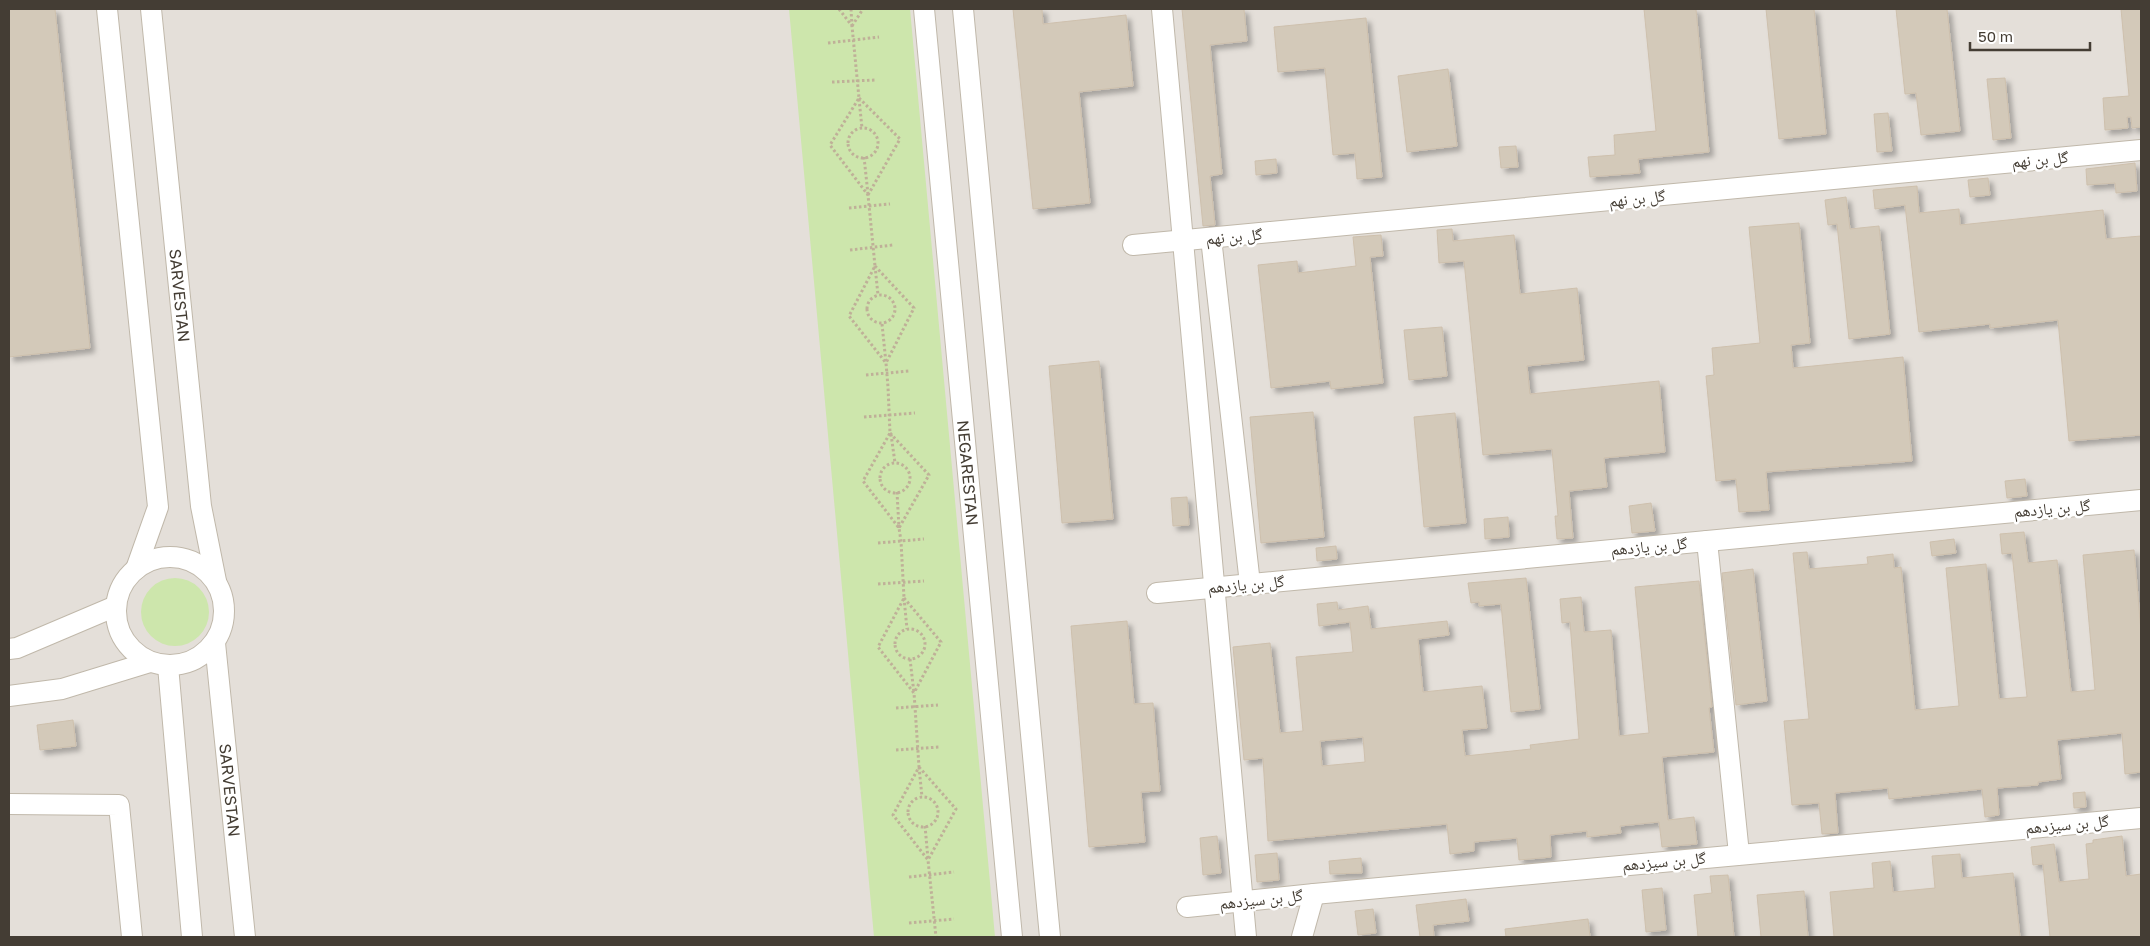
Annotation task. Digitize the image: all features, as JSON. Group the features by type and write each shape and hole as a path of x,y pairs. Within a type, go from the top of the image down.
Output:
{"street":[{"path":"107,9 158,507 136,569"},
{"name":"SARVESTAN","path":"151,9 201,506 216,582"},
{"name":"NEGARESTAN","path":"924,9 1012,937"},
{"path":"962,9 1050,937"},
{"path":"1162,9 1246,937"},
{"name":"گل بن نهم","path":"1132,245 2141,150"},
{"path":"1212,238 1250,584"},
{"name":"گل بن یازدهم","path":"1157,593 2141,500"},
{"path":"1707,540 1739,854"},
{"path":"9,696 62,690 159,664 186,664 202,656 215,643 222,629 225,612 223,596 216,582 204,568 188,560 170,557 152,560 136,569 126,579 119,592 116,606 117,623 124,640 135,653 159,664"},
{"path":"9,649 17,648 116,606"},
{"name":"SARVESTAN","path":"215,643 246,937"},
{"path":"159,664 192,937"},
{"path":"9,804 118,806 132,937"},
{"name":"گل بن سیزدهم","path":"1187,908 1314,894 2141,818"},
{"path":"1302,937 1314,894"}],"path":[{"path":"839,9 852,26"},
{"path":"851,9 862,128"},
{"path":"852,26 863,9"},
{"path":"828,43 879,37"},
{"path":"832,82 875,80"},
{"path":"859,98 830,145 868,195"},
{"path":"859,98 900,139 868,195"},
{"path":"862,128 871,131 878,143 874,152 864,157 853,154 848,145 850,136 854,131 862,128"},
{"path":"864,157 878,295"},
{"path":"849,208 890,204"},
{"path":"850,250 893,246"},
{"path":"875,266 849,316 886,364"},
{"path":"875,266 914,308 886,364"},
{"path":"878,295 889,298 895,306 895,313 890,320 882,324 872,321 867,312 868,303 878,295"},
{"path":"882,324 888,415 896,463"},
{"path":"866,375 910,371"},
{"path":"864,416 915,413"},
{"path":"890,433 863,482 899,528"},
{"path":"890,433 930,474 899,528"},
{"path":"896,463 904,466 910,475 906,488 897,492 890,492 884,487 880,478 886,466 896,463"},
{"path":"897,492 902,582 907,629"},
{"path":"878,543 924,539"},
{"path":"878,584 924,581"},
{"path":"904,598 878,647 914,693"},
{"path":"904,598 941,642 914,693"},
{"path":"907,629 920,633 924,642 923,651 920,655 910,659 901,656 895,648 898,635 907,629"},
{"path":"910,659 922,797"},
{"path":"896,708 938,705"},
{"path":"896,750 939,747"},
{"path":"919,767 893,815 928,860"},
{"path":"919,767 956,808 928,860"},
{"path":"922,797 929,798 935,803 938,813 935,821 925,826 913,823 908,809 913,801 922,797"},
{"path":"925,826 936,937"},
{"path":"909,876 954,872"},
{"path":"909,923 954,919"}],"shaded area":[{"path":"9,9 2141,9 2141,937 9,937"}],"green space":[{"path":"789,9 910,9 995,937 874,937"},
{"path":"175,578 188,581 199,588 206,599 209,612 206,625 199,636 188,643 175,646 162,643 151,636 144,625 141,612 144,599 151,588 162,581"}],"building":[{"path":"9,9 55,9 90,348 9,357"},
{"path":"1013,9 1042,9 1043,24 1126,15 1133,86 1079,92 1090,203 1033,209"},
{"path":"1182,9 1244,9 1247,41 1210,45 1222,174 1210,176 1215,225 1203,226"},
{"path":"1644,9 1696,9 1709,152 1638,159 1640,173 1590,177 1588,157 1615,155 1614,135 1656,131"},
{"path":"1766,9 1814,9 1826,134 1779,139"},
{"path":"1896,9 1947,9 1960,131 1921,135 1916,93 1905,94"},
{"path":"2121,9 2141,9 2141,127 2132,128 2131,117 2127,117 2128,128 2105,130 2103,98 2129,96"},
{"path":"1366,18 1382,177 1357,179 1355,153 1333,155 1325,68 1278,72 1274,27"},
{"path":"1448,69 1457,146 1407,152 1398,76"},
{"path":"2005,78 2011,138 1993,140 1987,79"},
{"path":"1888,113 1892,151 1877,152 1874,114"},
{"path":"1516,146 1518,167 1501,168 1499,147"},
{"path":"1276,159 1277,173 1256,175 1255,161"},
{"path":"2135,163 2137,191 2116,193 2115,183 2087,185 2086,169"},
{"path":"1988,178 1990,195 1970,197 1968,180"},
{"path":"1917,186 1919,213 1959,209 1960,225 2103,210 2106,239 2141,236 2141,435 2069,441 2058,320 1990,328 1990,324 1919,332 1905,205 1875,209 1873,190"},
{"path":"1846,197 1850,229 1879,226 1890,334 1849,339 1837,224 1828,225 1825,200"},
{"path":"1799,223 1810,343 1791,345 1793,368 1903,357 1912,461 1766,472 1769,510 1739,512 1736,479 1716,481 1706,376 1714,375 1712,348 1760,343 1749,227"},
{"path":"1452,229 1453,241 1514,235 1520,294 1577,288 1584,360 1527,366 1530,394 1659,381 1665,452 1604,458 1607,487 1569,491 1573,538 1557,539 1555,516 1558,516 1552,449 1483,455 1464,261 1439,263 1437,230"},
{"path":"1381,235 1383,256 1370,257 1383,383 1331,389 1330,381 1271,388 1258,265 1297,261 1298,273 1356,266 1353,237"},
{"path":"1442,327 1447,376 1409,380 1404,330"},
{"path":"1099,361 1113,519 1062,523 1049,366"},
{"path":"1313,412 1324,537 1261,543 1250,417"},
{"path":"1455,413 1466,523 1424,527 1414,417"},
{"path":"2025,479 2027,496 2007,498 2005,481"},
{"path":"1187,497 1189,525 1173,526 1171,498"},
{"path":"1651,503 1655,531 1632,533 1629,506"},
{"path":"1508,517 1509,537 1485,539 1484,519"},
{"path":"2024,532 2028,563 2057,560 2071,692 2095,690 2083,555 2134,550 2141,631 2141,772 2125,774 2122,733 2057,740 2061,779 2038,782 2038,785 1997,788 1999,815 1985,817 1982,789 1889,799 1888,788 1835,793 1838,833 1822,834 1819,803 1792,805 1784,721 1809,719 1793,553 1807,552 1809,569 1868,564 1867,557 1893,554 1894,568 1901,567 1915,710 1959,706 1946,568 1986,564 1999,699 2027,697 2012,553 2002,554 2000,534"},
{"path":"1954,539 1956,553 1932,556 1930,542"},
{"path":"1336,546 1337,559 1317,561 1316,548"},
{"path":"1753,569 1767,701 1736,705 1722,573"},
{"path":"1526,578 1540,709 1511,712 1501,604 1479,606 1479,602 1471,603 1468,583"},
{"path":"1699,581 1712,707 1709,708 1714,752 1662,757 1668,820 1694,817 1697,844 1662,847 1659,822 1620,826 1621,833 1587,837 1587,831 1550,835 1551,857 1519,860 1517,838 1474,842 1474,851 1450,854 1447,824 1268,841 1263,758 1244,760 1233,647 1270,643 1280,733 1303,731 1296,657 1353,652 1350,622 1319,626 1317,604 1337,602 1338,610 1368,606 1371,629 1447,621 1449,635 1418,639 1423,692 1482,686 1487,728 1462,730 1465,756 1531,749 1530,745 1579,739 1570,622 1562,623 1560,599 1581,597 1584,632 1611,630 1619,736 1649,733 1635,587","holes":["1363,737 1365,762 1322,766 1320,741"]},
{"path":"1127,621 1134,704 1153,703 1160,791 1141,792 1145,842 1089,847 1071,626"},
{"path":"73,720 76,746 40,750 37,725"},
{"path":"2085,792 2086,807 2074,808 2073,793"},
{"path":"1217,836 1221,873 1203,875 1200,838"},
{"path":"2122,836 2126,876 2141,874 2141,937 2050,937 2043,864 2033,865 2031,847 2054,844 2059,882 2089,879 2086,844 2093,843 2093,840"},
{"path":"1277,853 1279,880 1257,882 1255,855"},
{"path":"1960,854 1962,878 2013,873 2020,937 1834,937 1830,892 1874,888 1872,863 1890,861 1893,892 1935,888 1932,856"},
{"path":"1361,858 1362,873 1330,874 1329,861"},
{"path":"1728,875 1734,937 1698,937 1694,895 1712,893 1710,876"},
{"path":"1662,888 1666,930 1646,932 1642,890"},
{"path":"1804,891 1808,937 1761,937 1757,895"},
{"path":"1466,899 1469,921 1433,925 1434,937 1420,937 1416,905"},
{"path":"1373,909 1376,933 1358,935 1355,911"},
{"path":"1588,919 1590,937 1506,937 1505,929"}]}
